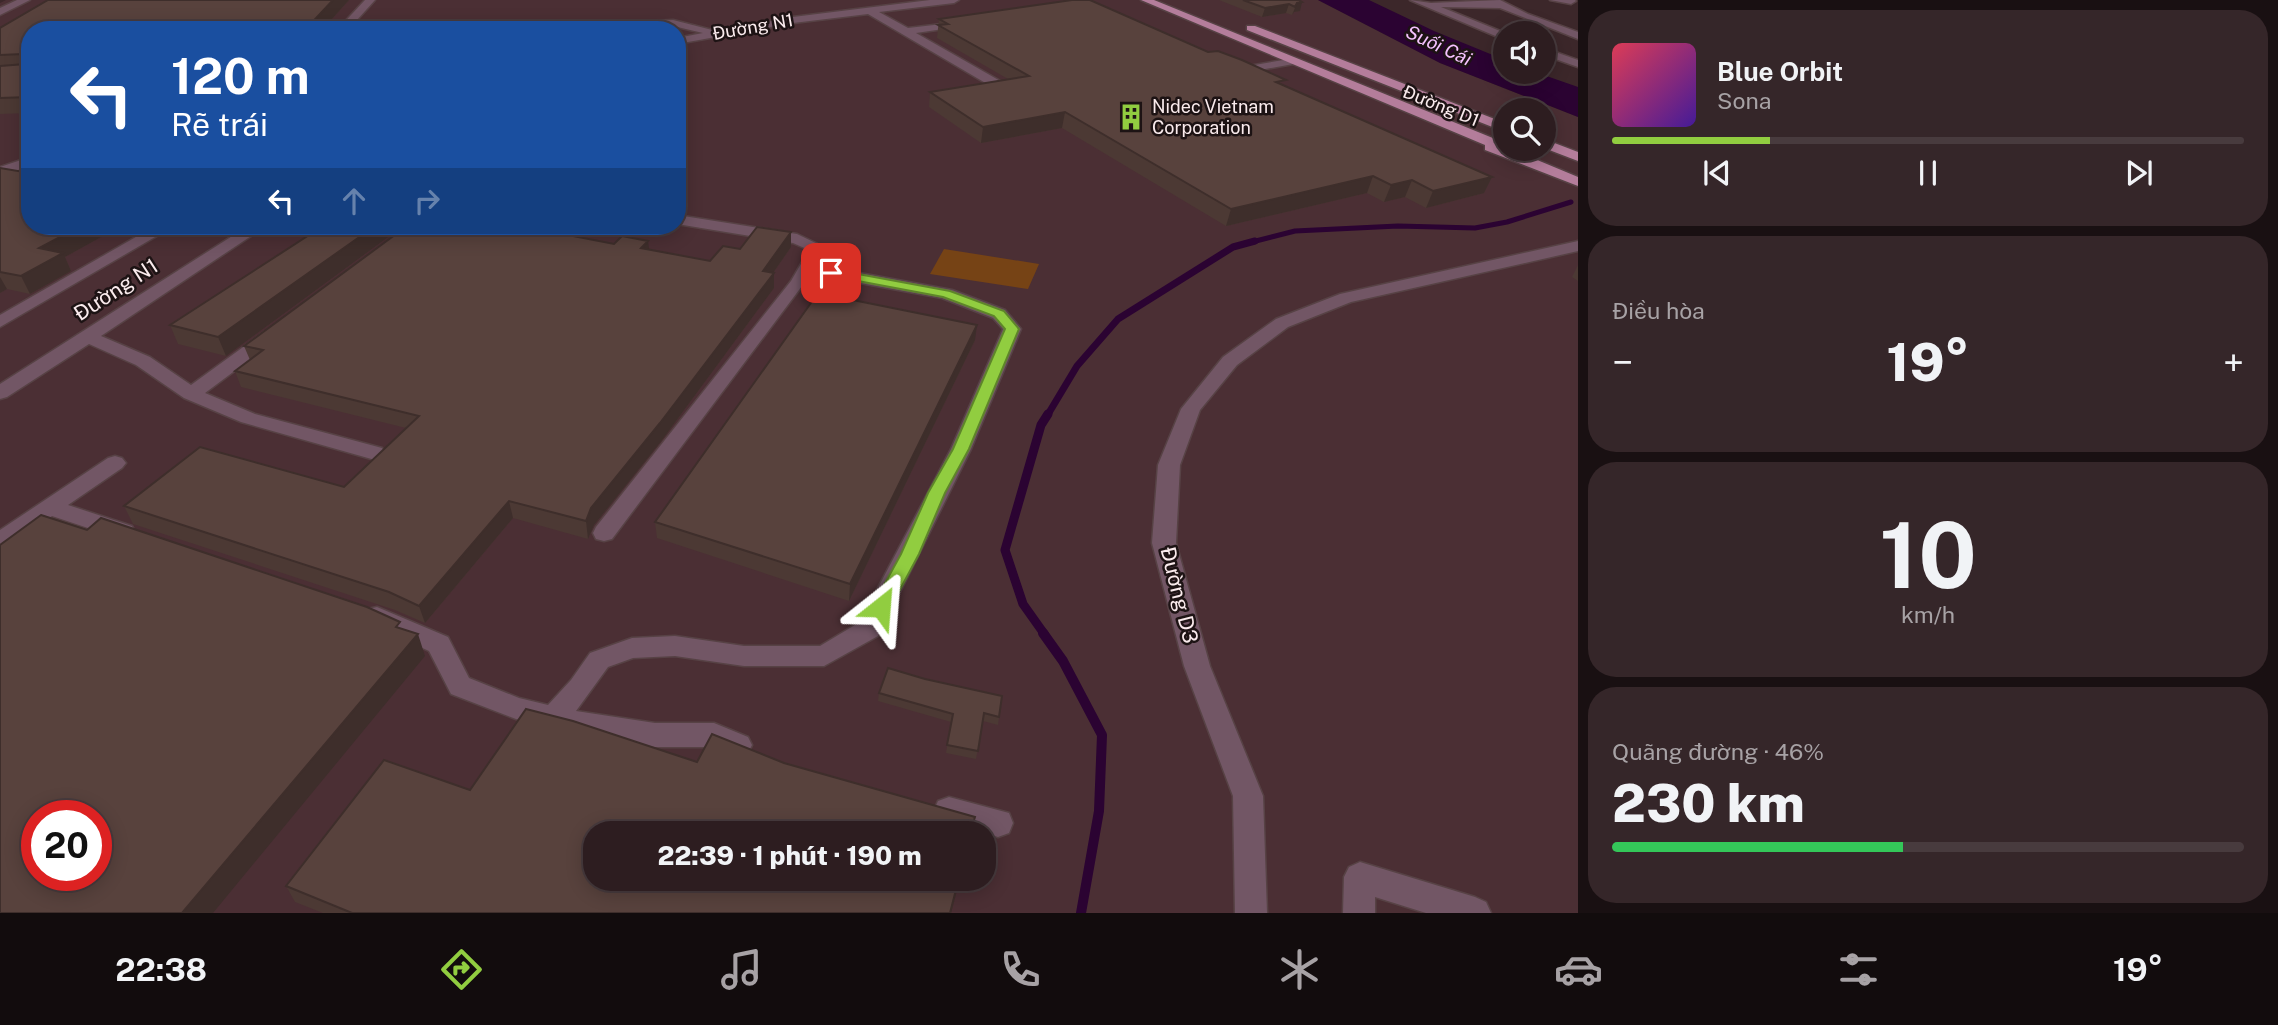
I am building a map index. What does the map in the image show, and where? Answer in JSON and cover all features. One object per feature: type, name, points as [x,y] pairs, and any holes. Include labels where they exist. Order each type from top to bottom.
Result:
[{"type":"main road","name":"Đường D1","points":[[1137,0],[1231,40],[1251,44]]},
{"type":"main road","name":"Đường D1","points":[[1146,0],[1493,143]]},
{"type":"main road","name":"Đường D1","points":[[1244,25],[1493,123]]},
{"type":"main road","points":[[1294,61],[1322,56]]},
{"type":"main road","name":"Đường D1","points":[[1332,77],[1340,85],[1578,180]]},
{"type":"main road","points":[[1556,148],[1578,157]]},
{"type":"main road","name":"Đường D1","points":[[1535,161],[1578,180]]},
{"type":"street","points":[[0,12],[25,0]]},
{"type":"street","points":[[350,21],[370,0]]},
{"type":"street","name":"Đường N1","points":[[686,39],[793,20],[954,0]]},
{"type":"street","points":[[1555,0],[1571,1]]},
{"type":"street","points":[[1419,2],[1496,2],[1578,36]]},
{"type":"street","points":[[1419,2],[1493,32]]},
{"type":"street","points":[[870,11],[998,85]]},
{"type":"street","points":[[904,32],[980,20]]},
{"type":"street","points":[[686,23],[713,33]]},
{"type":"street","points":[[1556,56],[1578,64]]},
{"type":"street","points":[[1268,81],[1237,67],[1294,61]]},
{"type":"street","points":[[0,172],[21,164]]},
{"type":"street","points":[[604,533],[799,283],[818,248],[797,239],[686,220]]},
{"type":"street","points":[[0,322],[150,235]]},
{"type":"street","name":"Đường N1","points":[[0,393],[244,235]]},
{"type":"street","name":"Đường D3","points":[[1251,913],[1248,796],[1197,666],[1164,543],[1169,465],[1191,409],[1230,361],[1282,323],[1346,298],[1578,246]]},
{"type":"street","points":[[554,717],[580,688],[599,660],[632,648],[675,646],[744,656],[824,656],[870,629],[961,449],[1012,329],[999,314],[946,294],[806,268]]},
{"type":"street","points":[[191,394],[288,322]]},
{"type":"street","points":[[87,336],[143,361],[191,394],[248,418],[375,453]]},
{"type":"street","points":[[0,541],[115,463]]},
{"type":"street","points":[[49,507],[152,541]]},
{"type":"street","points":[[359,610],[439,644],[460,686],[516,708],[596,728],[654,735],[714,736],[761,755]]},
{"type":"street","points":[[931,805],[998,823]]},
{"type":"street","points":[[1359,913],[1360,877],[1475,913]]},
{"type":"shaded area","points":[[6,0],[1318,0],[1440,63],[1529,98],[1493,98],[1493,161],[1556,161],[1556,108],[1578,117],[1578,913],[0,913],[0,3]]},
{"type":"shaded area","points":[[944,249],[1039,264],[1028,289],[930,274]]},
{"type":"water","name":"Suối Cái","points":[[1318,0],[1369,0],[1493,55],[1493,84],[1440,63]]},
{"type":"water","points":[[1556,79],[1578,87],[1578,117],[1556,108],[1556,98],[1529,98],[1494,84],[1556,84]]},
{"type":"building","points":[[48,0],[333,0],[313,21],[21,21],[21,54],[0,55],[0,28]]},
{"type":"building","name":"Nidec Vietnam Corporation","points":[[1072,0],[1090,0],[1208,52],[1218,51],[1242,60],[1286,80],[1276,82],[1492,177],[1433,191],[1412,180],[1391,185],[1373,176],[1231,209],[1065,112],[983,127],[930,92],[1029,76],[938,25],[948,24],[939,19]]},
{"type":"building","points":[[1243,0],[1302,2],[1295,7],[1289,4],[1265,8]]},
{"type":"building","points":[[21,64],[21,97],[0,98],[0,66]]},
{"type":"building","points":[[0,168],[21,172],[21,235],[64,235],[39,248],[63,253],[21,276],[0,272]]},
{"type":"building","points":[[757,227],[791,232],[763,271],[774,273],[660,423],[591,508],[586,521],[509,501],[419,606],[389,592],[124,506],[200,447],[344,487],[419,416],[235,371],[263,350],[244,346],[395,235],[568,235],[614,244],[622,236],[648,241],[641,248],[710,261],[723,246],[740,249]]},
{"type":"building","points":[[309,235],[362,235],[218,337],[170,325]]},
{"type":"building","points":[[818,293],[977,325],[850,584],[655,522]]},
{"type":"building","points":[[41,515],[87,530],[101,518],[367,607],[400,622],[396,627],[418,634],[182,913],[0,913],[0,545]]},
{"type":"building","points":[[888,668],[1002,696],[999,717],[984,713],[978,751],[947,745],[953,714],[879,693]]},
{"type":"building","points":[[526,709],[573,721],[697,762],[712,734],[784,763],[975,817],[974,821],[583,821],[583,891],[956,891],[950,913],[352,913],[286,886],[384,760],[470,790]]},
{"type":"waterway","points":[[1248,243],[1295,231],[1398,226],[1475,228],[1507,222],[1571,202]]},
{"type":"waterway","points":[[1047,416],[1077,366],[1118,319],[1233,247],[1255,241]]},
{"type":"waterway","points":[[1045,635],[1023,604],[1005,550],[1041,425],[1048,414]]},
{"type":"waterway","points":[[1043,633],[1063,661],[1102,735],[1099,811],[1081,913]]},
{"type":"place","name":"Nidec Vietnam Corporation","points":[[1131,117]]},
{"type":"route","points":[[831,273],[946,294],[999,314],[1012,329],[1008,345],[961,449],[881,607]]}]
